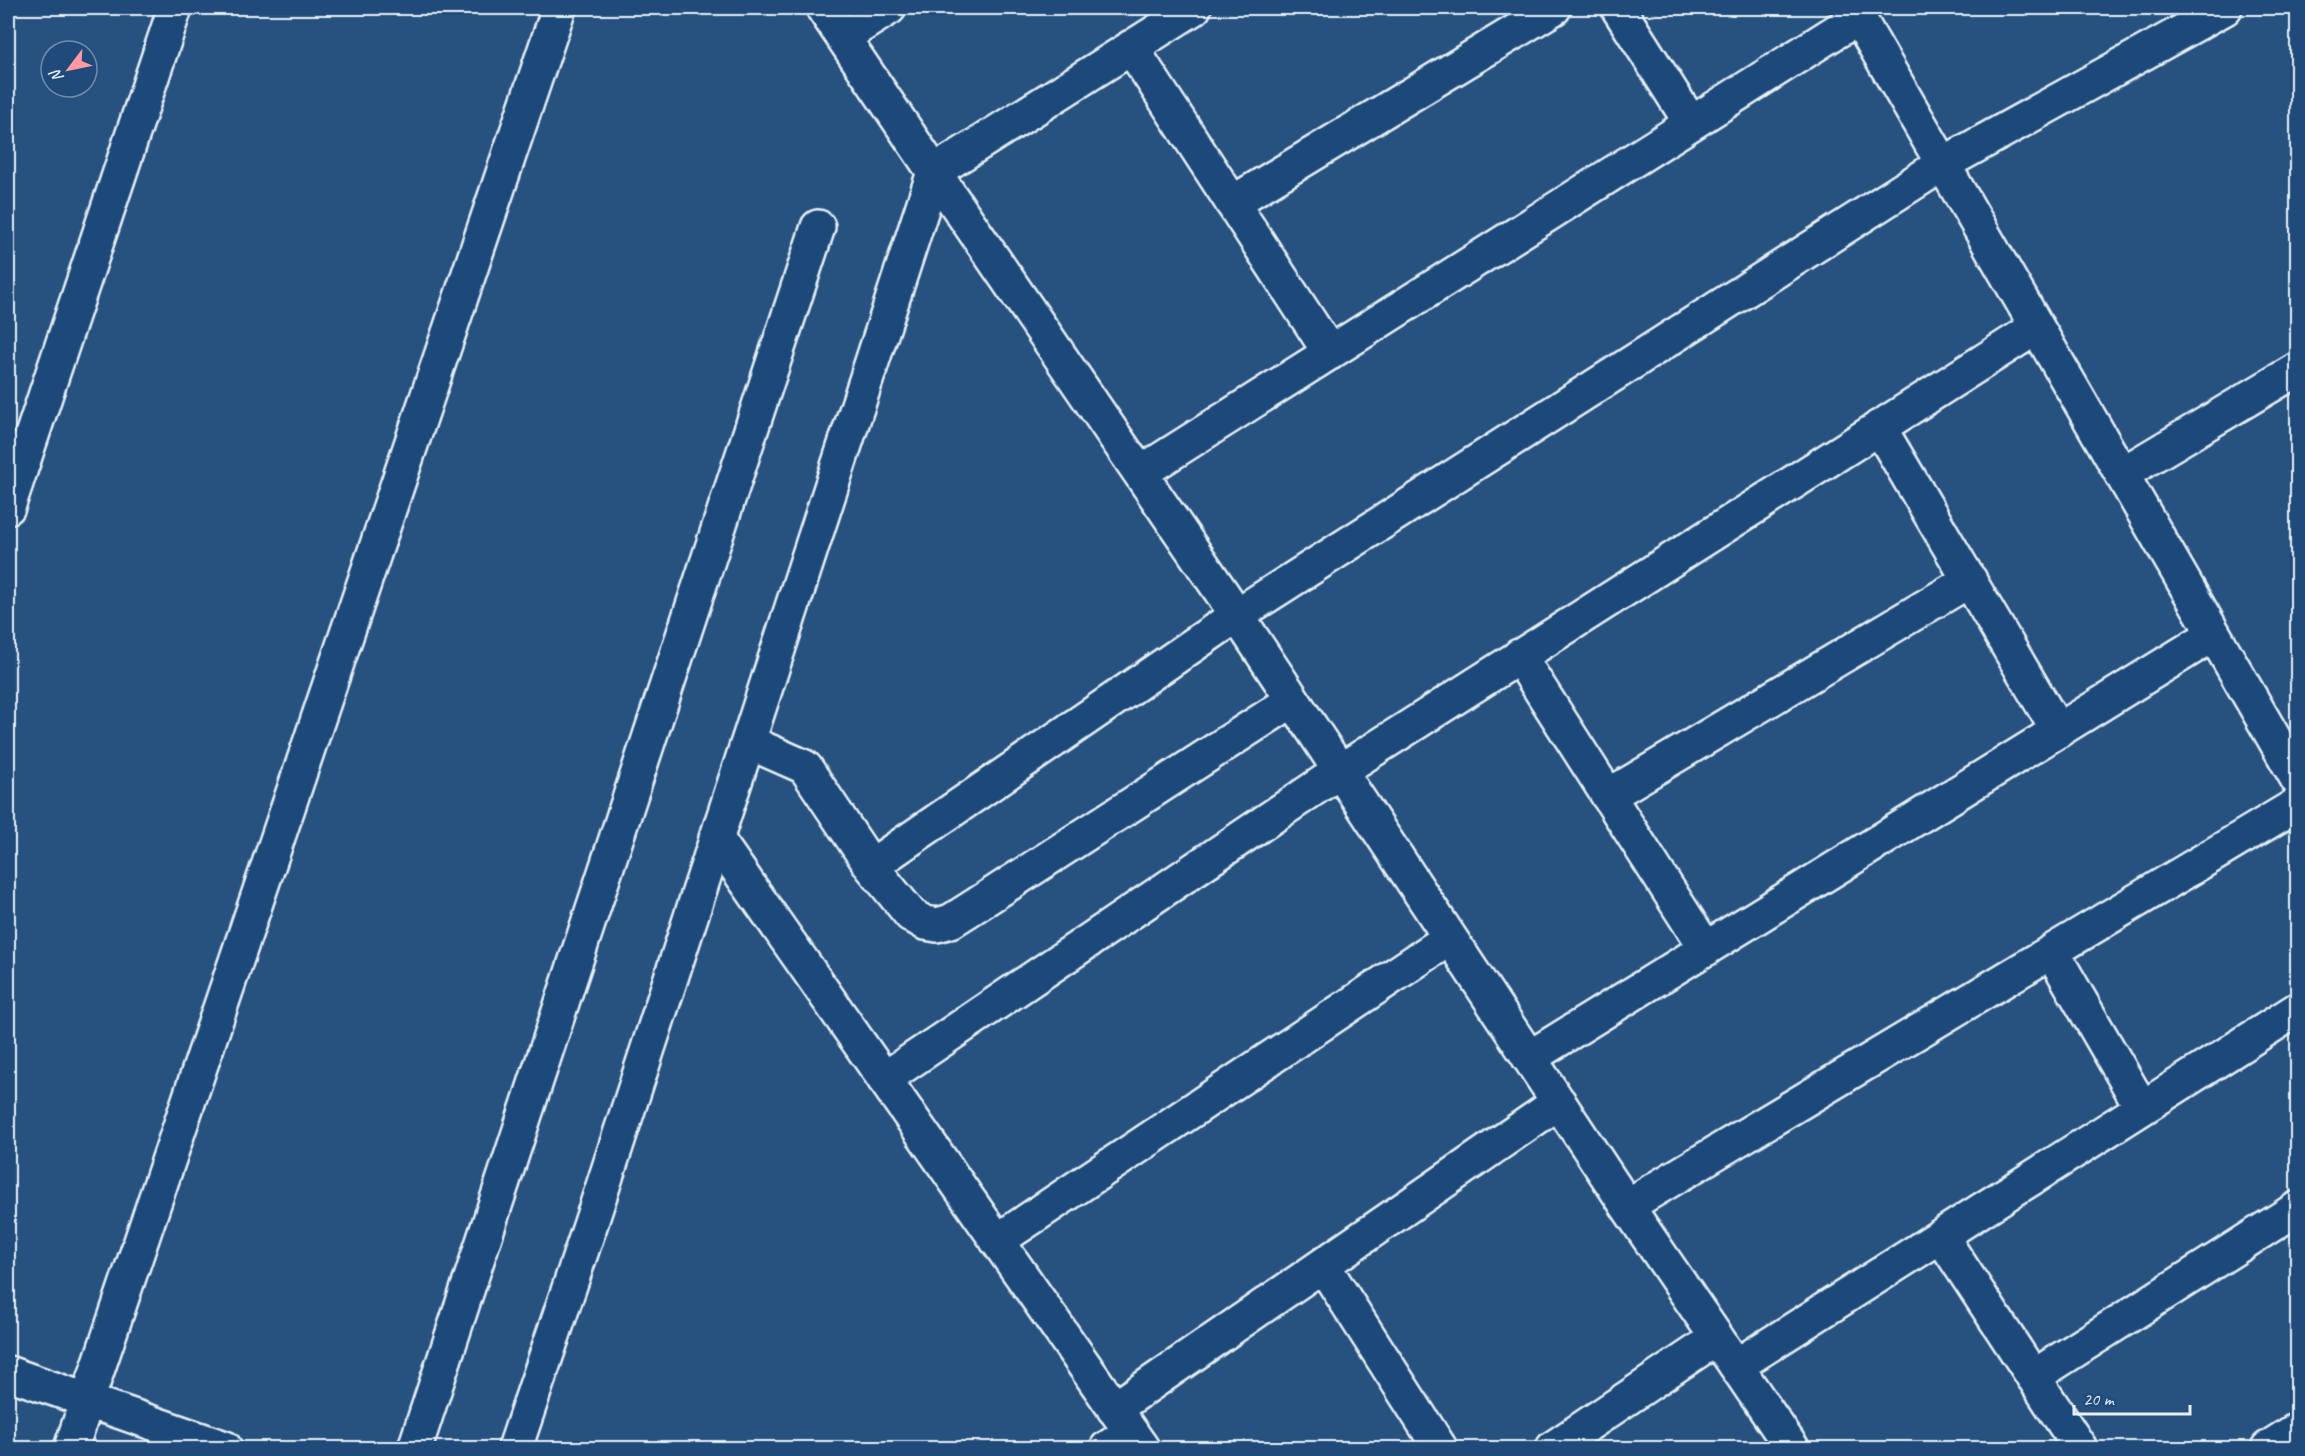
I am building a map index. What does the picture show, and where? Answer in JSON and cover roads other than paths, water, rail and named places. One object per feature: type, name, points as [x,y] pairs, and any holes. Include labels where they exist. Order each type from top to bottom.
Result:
[{"type":"street","points":[[8,507],[175,8]]},
{"type":"street","points":[[71,1449],[559,8]]},
{"type":"street","points":[[823,8],[1237,615],[1627,1206],[1792,1449]]},
{"type":"street","points":[[843,37],[889,8]]},
{"type":"street","points":[[515,1449],[934,171],[1194,8]]},
{"type":"street","points":[[1232,203],[1554,8]]},
{"type":"street","points":[[1618,8],[1691,123]]},
{"type":"street","points":[[871,866],[1237,615],[1943,164],[2225,8]]},
{"type":"street","points":[[1140,473],[1691,123],[1856,12],[2298,780]]},
{"type":"street","points":[[1131,47],[1330,353]]},
{"type":"street","points":[[415,1449],[818,226]]},
{"type":"street","points":[[885,1079],[1340,771],[2037,327]]},
{"type":"street","points":[[2122,474],[2298,369]]},
{"type":"street","points":[[1880,427],[2058,731]]},
{"type":"street","points":[[1608,796],[1970,580]]},
{"type":"street","points":[[1529,1058],[2214,634]]},
{"type":"street","points":[[1520,656],[1706,949]]},
{"type":"street","points":[[748,742],[805,767],[871,866],[910,915],[925,923],[937,925],[951,921],[1293,700]]},
{"type":"street","points":[[1627,1206],[2298,804]]},
{"type":"street","points":[[717,838],[997,1241],[1124,1435],[1323,1265],[1559,1102]]},
{"type":"street","points":[[997,1241],[1450,938]]},
{"type":"street","points":[[2052,952],[2142,1108]]},
{"type":"street","points":[[1736,1366],[2298,1010]]},
{"type":"street","points":[[2033,1377],[2298,1208]]},
{"type":"street","points":[[1941,1236],[2080,1449]]},
{"type":"street","points":[[1323,1265],[1440,1449]]},
{"type":"street","points":[[1553,1449],[1717,1338]]},
{"type":"street","points":[[8,1373],[225,1449]]},
{"type":"street","points":[[2268,1449],[2298,1429]]}]
